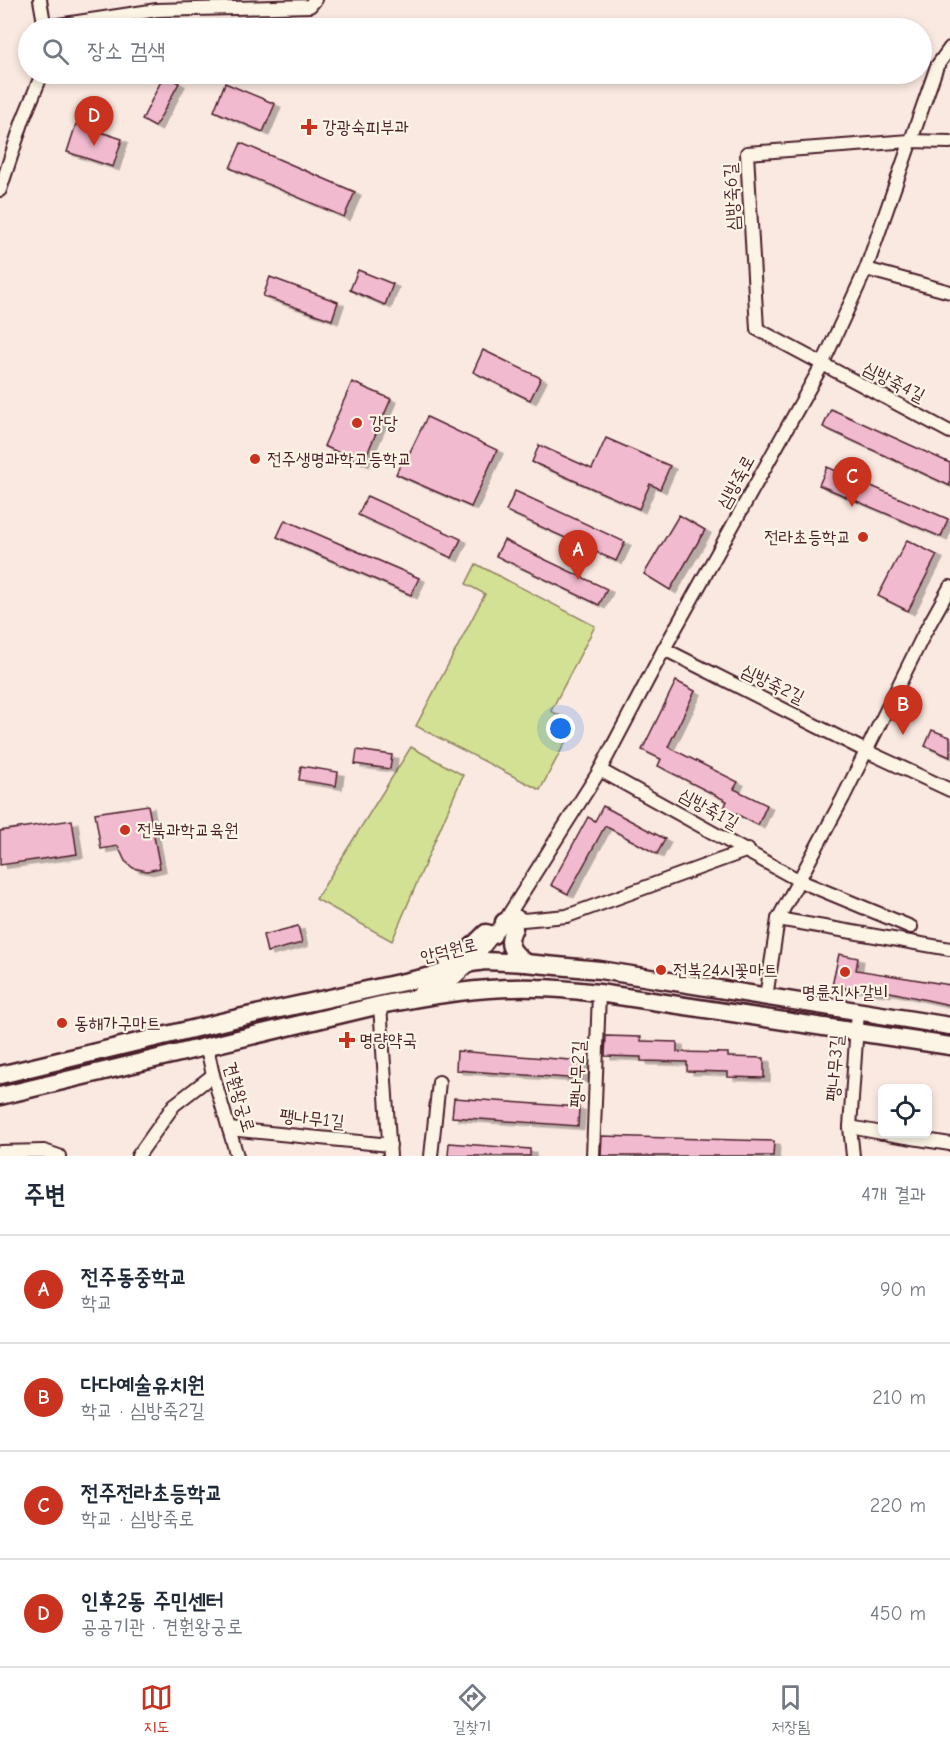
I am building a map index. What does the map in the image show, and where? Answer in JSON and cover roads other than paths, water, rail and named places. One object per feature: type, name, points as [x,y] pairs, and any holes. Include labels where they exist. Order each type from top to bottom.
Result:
[{"type":"street","points":[[40,0],[43,18]]},
{"type":"street","points":[[93,18],[156,5],[310,6],[315,0]]},
{"type":"street","name":"심방죽로","points":[[932,80],[937,66],[950,48]]},
{"type":"street","points":[[0,190],[23,120],[38,84]]},
{"type":"street","name":"심방죽로","points":[[408,1000],[418,991],[448,984],[471,963],[507,917],[600,770],[664,649],[822,365],[866,269],[931,84]]},
{"type":"street","points":[[910,141],[950,142]]},
{"type":"street","name":"심방죽6길","points":[[757,329],[747,153],[910,141]]},
{"type":"street","points":[[866,269],[950,292]]},
{"type":"street","name":"심방죽4길","points":[[757,329],[950,432]]},
{"type":"street","points":[[766,997],[778,919],[843,798],[925,632],[950,587]]},
{"type":"street","name":"심방죽2길","points":[[664,649],[866,751],[950,790]]},
{"type":"street","name":"심방죽1길","points":[[600,770],[748,850],[800,881],[911,927]]},
{"type":"street","points":[[507,917],[523,920],[567,916],[748,850]]},
{"type":"street","points":[[507,917],[514,928],[509,938],[511,950],[525,963]]},
{"type":"street","points":[[778,919],[950,949]]},
{"type":"street","points":[[436,975],[436,969],[464,955],[486,933],[493,935]]},
{"type":"street","name":"안덕원로","points":[[0,1075],[260,1013],[436,975],[484,961],[600,970],[950,1026]]},
{"type":"street","points":[[0,1096],[381,1005],[433,995],[509,988],[599,993],[950,1046]]},
{"type":"street","name":"팽나무2길","points":[[593,1156],[599,993]]},
{"type":"street","name":"팽나무1길","points":[[229,1129],[390,1151],[381,1005]]},
{"type":"street","name":"팽나무3길","points":[[853,1156],[850,1127],[858,1011]]},
{"type":"street","name":"견훤왕궁로","points":[[207,1048],[237,1156]]},
{"type":"street","points":[[138,1156],[174,1105],[213,1075]]},
{"type":"street","points":[[431,1156],[439,1082]]},
{"type":"street","name":"팽나무3길","points":[[850,1127],[878,1132]]},
{"type":"street","points":[[913,1138],[950,1144]]},
{"type":"street","points":[[0,1152],[59,1156]]},
{"type":"place","name":"강광숙피부과","points":[[309,127]]},
{"type":"place","name":"인후2동 주민센터","points":[[94,146]]},
{"type":"place","name":"강당","points":[[357,423]]},
{"type":"place","name":"전주생명과학고등학교","points":[[255,459]]},
{"type":"place","name":"전주전라초등학교","points":[[852,507]]},
{"type":"place","name":"전라초등학교","points":[[863,537]]},
{"type":"place","name":"전주동중학교","points":[[578,580]]},
{"type":"place","name":"다다예술유치원","points":[[903,735]]},
{"type":"place","name":"전북과학교육원","points":[[125,830]]},
{"type":"place","name":"전북24시꽃마트","points":[[661,970]]},
{"type":"place","name":"명륜진사갈비","points":[[845,972]]},
{"type":"place","name":"동해가구마트","points":[[62,1023]]},
{"type":"place","name":"명량약국","points":[[347,1040]]}]
